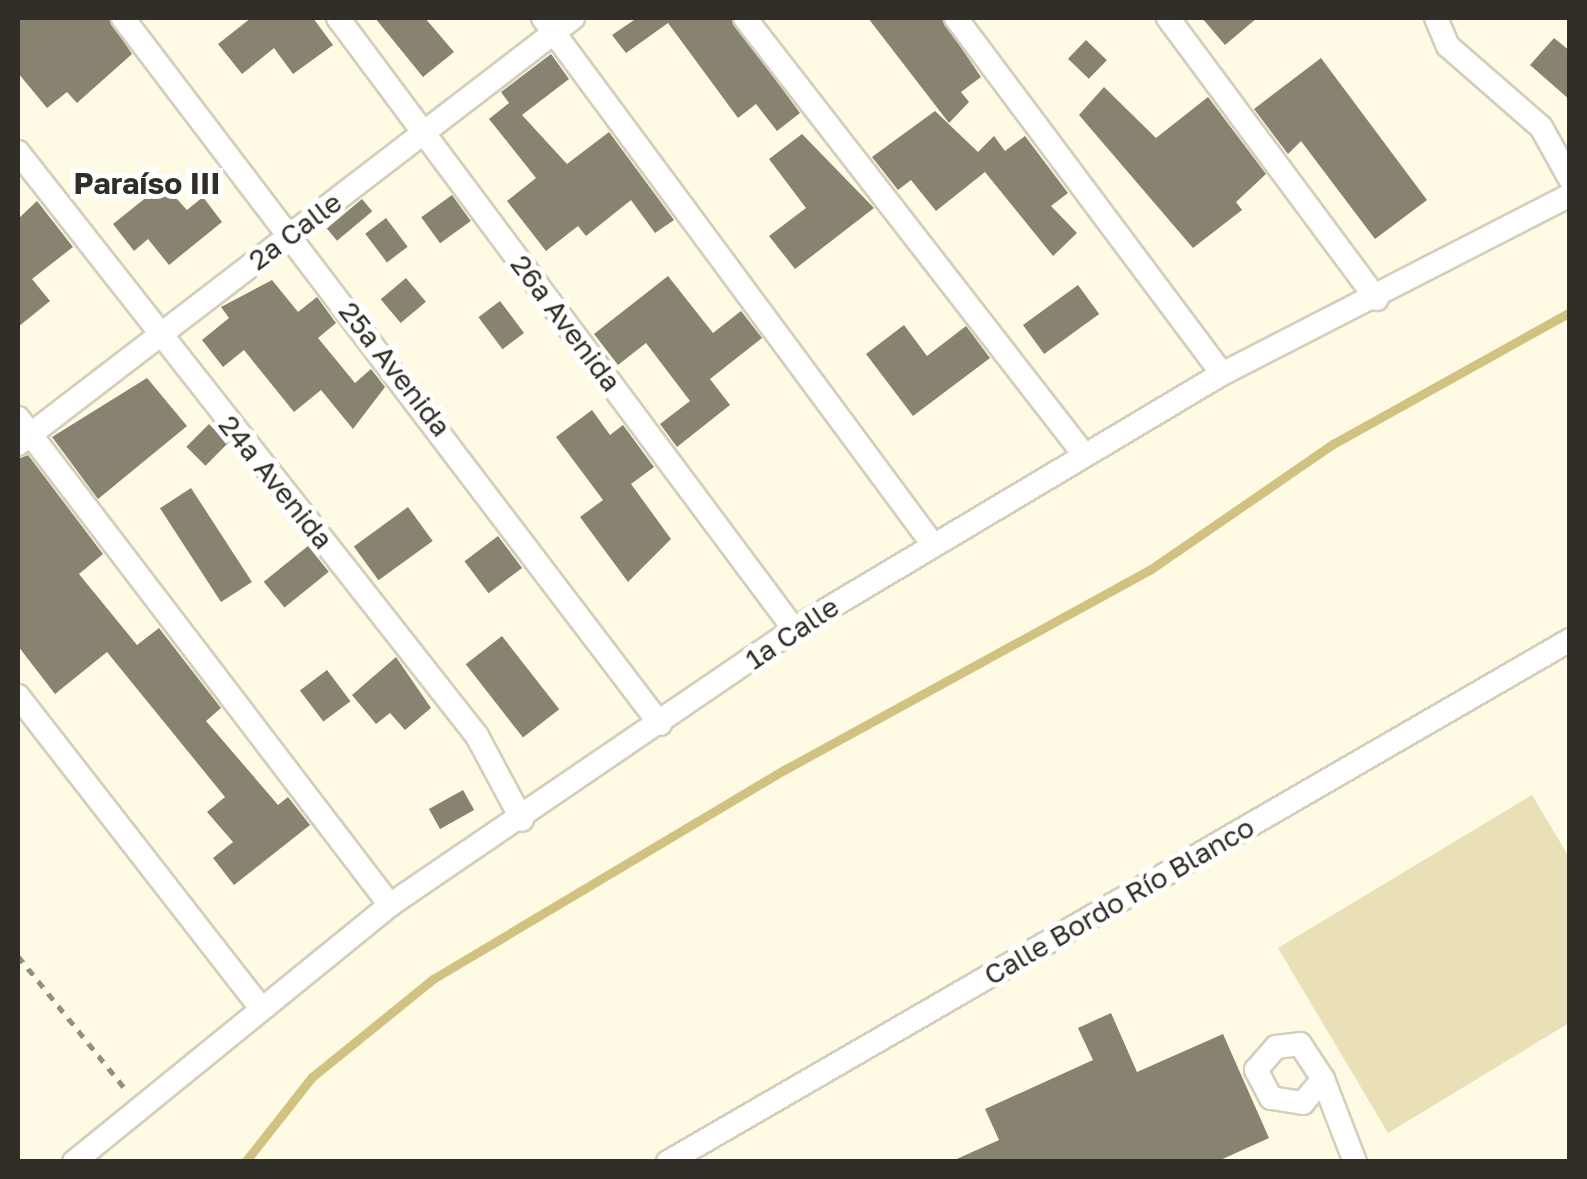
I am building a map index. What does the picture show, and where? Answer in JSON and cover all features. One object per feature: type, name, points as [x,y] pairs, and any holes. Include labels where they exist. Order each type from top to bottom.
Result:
[{"type":"street","name":"25a Avenida","points":[[123,18],[660,724]]},
{"type":"street","name":"26a Avenida","points":[[338,18],[794,629]]},
{"type":"street","name":"2a Calle","points":[[22,432],[159,336],[424,132],[548,25],[573,18]]},
{"type":"street","points":[[746,18],[1082,452]]},
{"type":"street","points":[[956,18],[1191,323],[1222,374]]},
{"type":"street","points":[[1168,18],[1377,299]]},
{"type":"street","points":[[1436,18],[1448,46],[1541,127],[1570,179]]},
{"type":"street","points":[[548,25],[932,542]]},
{"type":"street","name":"24a Avenida","points":[[18,152],[476,736],[522,820]]},
{"type":"street","name":"1a Calle","points":[[74,1162],[258,1004],[390,905],[522,820],[794,629],[1082,452],[1222,374],[1377,299],[1570,195]]},
{"type":"street","points":[[22,432],[390,905]]},
{"type":"street","name":"Calle Bordo Río Blanco","points":[[668,1162],[1570,640]]},
{"type":"street","points":[[18,696],[258,1004]]},
{"type":"street","points":[[1324,1078],[1355,1162]]},
{"type":"path","points":[[18,956],[139,1106]]},
{"type":"shaded area","points":[[1532,795],[1569,857],[1569,1023],[1388,1133],[1278,948]]},
{"type":"building","points":[[18,18],[108,18],[132,54],[77,103],[67,92],[47,108],[18,73]]},
{"type":"building","points":[[251,18],[313,18],[333,45],[293,74],[274,48],[242,74],[218,44]]},
{"type":"building","points":[[375,18],[425,18],[454,52],[423,77]]},
{"type":"building","points":[[637,18],[730,18],[800,113],[777,131],[756,104],[738,118],[668,23],[626,53],[612,35]]},
{"type":"building","points":[[868,18],[941,18],[981,77],[961,92],[969,102],[949,123]]},
{"type":"building","points":[[1202,18],[1257,18],[1225,45]]},
{"type":"building","points":[[1554,38],[1570,51],[1570,100],[1530,65]]},
{"type":"building","points":[[1086,40],[1107,60],[1089,79],[1068,59]]},
{"type":"building","points":[[551,54],[569,79],[522,115],[567,164],[609,132],[674,220],[655,233],[631,200],[586,236],[578,226],[546,251],[507,201],[536,178],[489,119],[509,103],[501,92]]},
{"type":"building","points":[[1321,58],[1427,200],[1375,239],[1301,141],[1288,154],[1254,109]]},
{"type":"building","points":[[1104,87],[1156,138],[1208,97],[1266,174],[1236,202],[1242,210],[1193,248],[1079,115]]},
{"type":"building","points":[[935,111],[978,152],[994,136],[1005,151],[1025,136],[1068,193],[1051,206],[1077,233],[1053,256],[985,172],[936,211],[911,180],[898,190],[872,157]]},
{"type":"building","points":[[802,134],[874,208],[795,269],[769,236],[806,208],[769,159]]},
{"type":"building","points":[[163,184],[187,210],[203,197],[222,222],[169,265],[148,239],[134,251],[113,224]]},
{"type":"building","points":[[452,195],[471,221],[440,243],[421,217]]},
{"type":"building","points":[[362,199],[372,211],[337,241],[327,229]]},
{"type":"building","points":[[37,201],[73,247],[32,279],[50,301],[18,327],[18,219]]},
{"type":"building","points":[[386,218],[408,247],[387,262],[365,234]]},
{"type":"building","points":[[668,276],[713,333],[741,311],[762,338],[710,379],[730,405],[677,447],[660,424],[690,401],[646,343],[618,365],[594,334]]},
{"type":"building","points":[[406,278],[426,302],[401,323],[381,299]]},
{"type":"building","points":[[272,280],[298,312],[317,297],[336,323],[318,338],[355,383],[371,369],[385,387],[353,429],[321,390],[294,412],[244,350],[223,367],[202,340],[229,318],[221,307]]},
{"type":"building","points":[[1078,285],[1099,314],[1044,354],[1023,325]]},
{"type":"building","points":[[500,301],[524,333],[503,349],[478,317]]},
{"type":"building","points":[[904,325],[927,356],[966,326],[990,358],[913,416],[866,354]]},
{"type":"building","points":[[147,378],[187,426],[98,499],[52,437]]},
{"type":"building","points":[[592,410],[610,435],[623,425],[654,467],[631,484],[671,539],[628,582],[580,517],[603,500],[556,437]]},
{"type":"building","points":[[209,424],[228,443],[205,466],[186,447]]},
{"type":"building","points":[[28,455],[103,554],[79,574],[137,645],[159,628],[221,708],[206,721],[278,805],[288,797],[310,825],[234,885],[213,858],[233,842],[207,812],[225,797],[107,652],[55,694],[18,646],[18,459]]},
{"type":"building","points":[[191,488],[252,582],[221,602],[160,508]]},
{"type":"building","points":[[408,507],[433,541],[378,580],[354,546]]},
{"type":"building","points":[[498,536],[522,568],[489,593],[464,561]]},
{"type":"building","points":[[308,546],[329,572],[284,608],[264,582]]},
{"type":"building","points":[[502,636],[559,709],[523,738],[466,664]]},
{"type":"building","points":[[396,657],[431,708],[405,730],[390,713],[376,724],[352,695]]},
{"type":"building","points":[[327,670],[350,701],[323,722],[300,690]]},
{"type":"building","points":[[463,790],[474,810],[440,829],[429,809]]},
{"type":"building","points":[[1111,1013],[1137,1072],[1223,1034],[1269,1138],[1216,1162],[950,1162],[999,1140],[985,1109],[1093,1060],[1078,1028]]},
{"type":"waterway","points":[[245,1162],[312,1077],[433,979],[784,770],[1151,569],[1333,444],[1570,312]]},
{"type":"district","name":"Paraíso III","points":[[147,183]]}]
